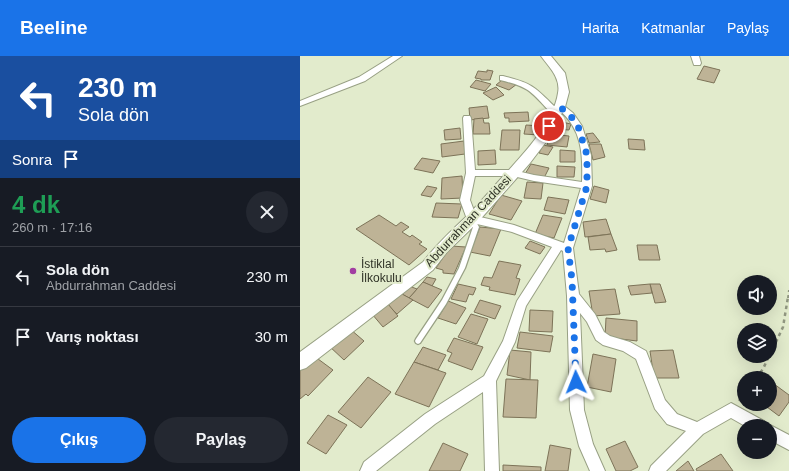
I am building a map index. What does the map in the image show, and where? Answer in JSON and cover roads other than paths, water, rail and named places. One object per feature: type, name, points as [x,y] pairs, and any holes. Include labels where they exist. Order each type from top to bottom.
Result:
[{"type":"street","points":[[300,104],[362,79],[398,56]]},
{"type":"street","name":"Abdurrahman Caddesi","points":[[300,362],[428,266],[442,248],[472,219],[526,160],[543,138],[560,107],[564,92],[560,73],[546,56]]},
{"type":"street","points":[[365,470],[430,419],[489,380],[509,342],[521,305],[563,246],[587,186],[587,155],[578,126],[570,115],[560,107],[552,109],[533,89],[524,84],[503,78]]},
{"type":"street","points":[[467,118],[471,173],[465,200],[472,219],[514,229],[563,246]]},
{"type":"street","points":[[471,173],[513,173],[540,180],[587,186]]},
{"type":"street","points":[[563,246],[573,296],[577,410],[586,446],[598,471]]},
{"type":"street","points":[[573,296],[591,318],[600,336],[607,341],[626,346],[641,355],[660,404],[672,419],[698,429]]},
{"type":"street","points":[[489,380],[492,471]]},
{"type":"street","points":[[656,471],[698,429],[732,410],[747,419]]},
{"type":"street","points":[[777,436],[789,443]]},
{"type":"lane","points":[[418,341],[444,302],[462,268],[476,227],[472,219]]},
{"type":"place","name":"İstiklal İlkokulu","points":[[353,271]]}]
